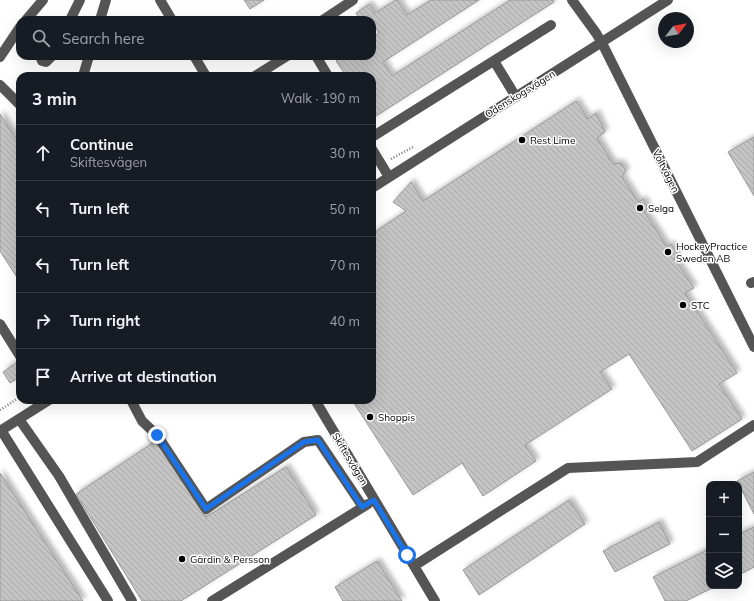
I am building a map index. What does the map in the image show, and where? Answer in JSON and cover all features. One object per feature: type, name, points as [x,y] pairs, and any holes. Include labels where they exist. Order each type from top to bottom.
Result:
[{"type":"street","points":[[29,16],[43,0]]},
{"type":"street","points":[[72,16],[80,0]]},
{"type":"street","points":[[101,16],[106,0]]},
{"type":"street","points":[[160,0],[170,16]]},
{"type":"street","points":[[329,16],[353,0]]},
{"type":"street","name":"Voltvägen","points":[[572,0],[602,43],[754,347]]},
{"type":"street","name":"Odenskogsvägen","points":[[376,185],[668,0]]},
{"type":"street","points":[[376,135],[551,25]]},
{"type":"street","points":[[0,56],[16,35]]},
{"type":"street","points":[[84,72],[88,60]]},
{"type":"street","points":[[196,60],[204,72]]},
{"type":"street","points":[[261,72],[280,60]]},
{"type":"street","points":[[318,60],[326,72]]},
{"type":"street","points":[[494,61],[516,97]]},
{"type":"street","points":[[0,85],[16,101]]},
{"type":"street","points":[[376,156],[389,177]]},
{"type":"street","points":[[0,324],[16,350]]},
{"type":"street","points":[[42,404],[1,431],[108,601]]},
{"type":"street","points":[[133,404],[142,421],[157,435],[206,509],[304,442],[318,440],[362,507]]},
{"type":"street","name":"Skiftesvägen","points":[[317,404],[435,601]]},
{"type":"street","points":[[18,419],[59,476],[132,601]]},
{"type":"street","points":[[414,566],[568,468],[697,462],[754,425]]},
{"type":"street","points":[[212,601],[374,500]]},
{"type":"path","points":[[0,410],[16,400]]},
{"type":"building","points":[[244,0],[264,0],[250,9]]},
{"type":"building","points":[[396,0],[407,15],[431,0],[479,0],[383,62],[392,76],[510,0],[553,0],[554,2],[376,116],[376,72],[343,72],[336,61],[376,60],[376,35],[379,33],[376,29],[376,16],[358,16],[356,13],[369,4],[375,13]]},
{"type":"building","points":[[576,101],[588,119],[596,113],[605,132],[597,138],[613,164],[620,163],[626,170],[622,177],[638,202],[643,199],[648,208],[644,211],[667,247],[671,244],[678,255],[674,258],[694,288],[685,293],[737,373],[719,384],[742,419],[692,451],[629,354],[600,372],[612,389],[525,445],[536,461],[483,496],[462,463],[413,495],[355,404],[376,404],[376,231],[406,211],[393,202],[411,182],[423,201]]},
{"type":"building","points":[[0,114],[16,139],[16,276],[0,251]]},
{"type":"building","points":[[754,137],[754,196],[728,152]]},
{"type":"building","points":[[16,363],[16,379],[10,383],[3,372]]},
{"type":"building","name":"Gärdin & Persson","points":[[157,440],[206,517],[286,467],[316,515],[181,601],[142,601],[76,494]]},
{"type":"building","points":[[754,472],[754,514],[742,491],[742,481],[737,481]]},
{"type":"building","points":[[0,473],[83,601],[0,601]]},
{"type":"building","points":[[569,500],[585,524],[479,595],[463,570]]},
{"type":"building","points":[[659,522],[670,544],[615,572],[603,551]]},
{"type":"building","points":[[754,527],[754,567],[742,573],[742,553],[742,533]]},
{"type":"building","points":[[706,550],[706,589],[710,589],[686,601],[665,601],[653,577]]},
{"type":"building","points":[[377,561],[402,601],[343,601],[335,587]]},
{"type":"place","name":"Rest Lime","points":[[522,140]]},
{"type":"place","name":"Selga","points":[[640,208]]},
{"type":"place","name":"HockeyPractice Sweden AB","points":[[668,252]]},
{"type":"place","name":"STC","points":[[683,305]]},
{"type":"place","name":"Shoppis","points":[[370,417]]},
{"type":"place","name":"Gärdin & Persson","points":[[182,559]]},
{"type":"route","points":[[157,435],[206,509],[304,442],[318,440],[362,507],[374,500],[407,555]]}]
